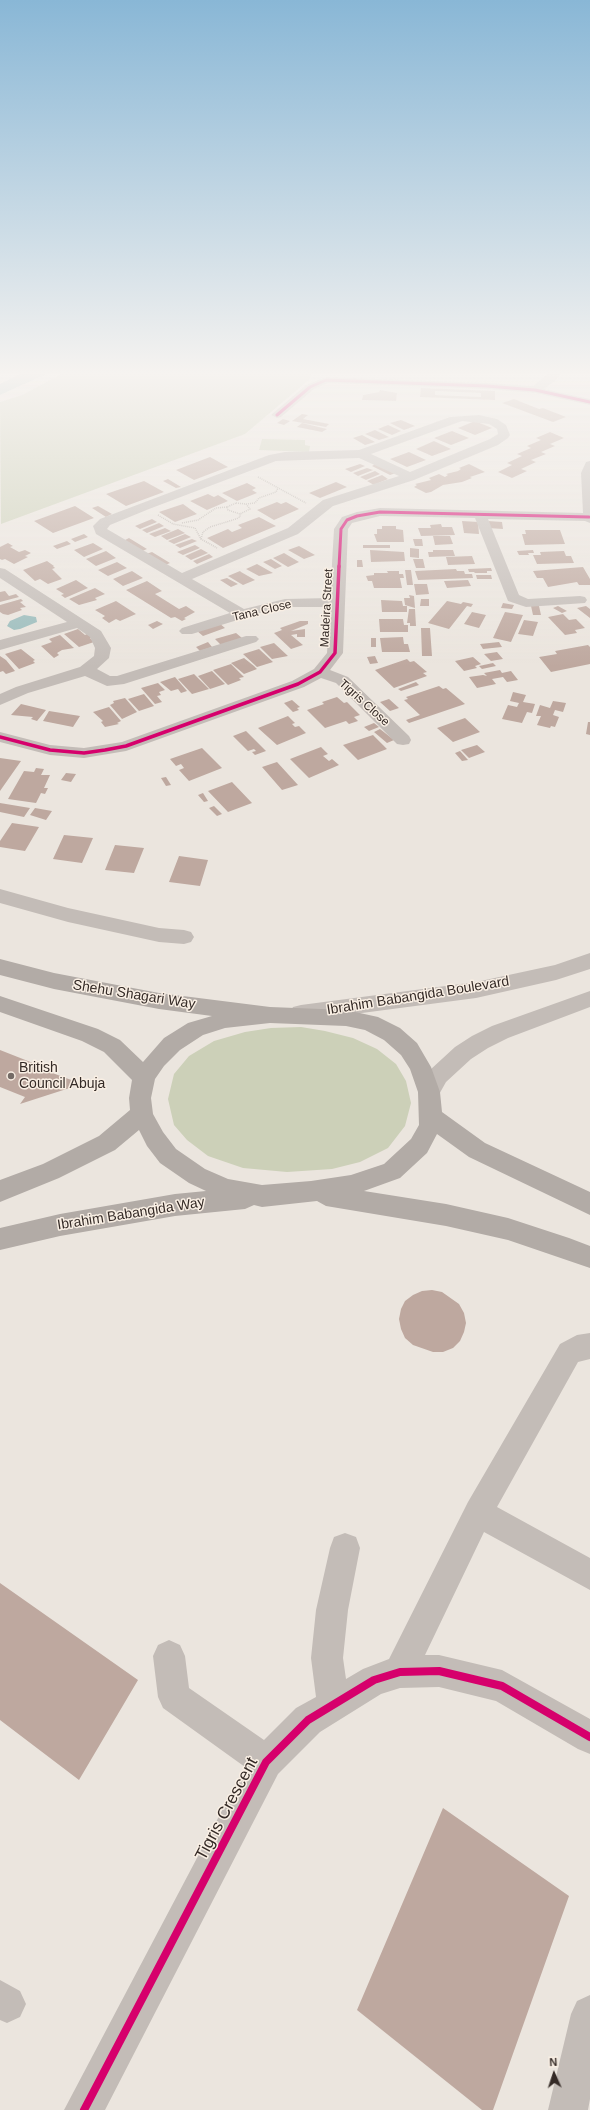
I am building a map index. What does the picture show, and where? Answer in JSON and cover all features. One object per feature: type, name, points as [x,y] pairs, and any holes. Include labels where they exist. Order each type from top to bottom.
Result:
[{"type":"main road","name":"Shehu Shagari Way","points":[[0,967],[101,991],[281,1015]]},
{"type":"main road","points":[[0,1004],[90,1036],[112,1046],[144,1077]]},
{"type":"main road","points":[[281,1015],[346,1018],[364,1021],[392,1034],[409,1049],[420,1067],[429,1092],[430,1126],[419,1146],[392,1171],[351,1185],[311,1192],[262,1196],[225,1189],[197,1176],[168,1156],[155,1139],[142,1114],[140,1098],[144,1077],[156,1060],[172,1044],[196,1029],[225,1020],[281,1015]]},
{"type":"main road","points":[[0,1191],[51,1171],[107,1143],[142,1114]]},
{"type":"main road","points":[[430,1117],[477,1150],[590,1204]]},
{"type":"main road","points":[[311,1192],[446,1215],[508,1229],[590,1257]]},
{"type":"main road","name":"Ibrahim Babangida Way","points":[[0,1239],[60,1225],[176,1205],[262,1196]]},
{"type":"street","points":[[242,469],[144,506],[105,522],[100,526],[101,531],[243,614]]},
{"type":"street","points":[[394,469],[410,477]]},
{"type":"street","points":[[181,579],[293,531],[328,503],[410,477],[428,469]]},
{"type":"street","points":[[589,470],[590,518]]},
{"type":"street","name":"Madeira Street","points":[[0,736],[50,750],[84,753],[126,746],[298,684],[320,672],[336,653],[341,529],[347,520],[357,516],[380,512],[590,518]]},
{"type":"street","points":[[480,514],[512,598],[526,603],[580,600]]},
{"type":"street","points":[[0,572],[96,634],[103,648],[101,658],[86,670],[22,690],[0,700]]},
{"type":"street","name":"Tana Close","points":[[187,631],[285,603],[338,602]]},
{"type":"street","points":[[0,645],[78,623]]},
{"type":"street","points":[[86,670],[107,681],[118,681],[251,639]]},
{"type":"street","name":"Tigris Close","points":[[320,672],[342,680],[403,740]]},
{"type":"street","points":[[0,896],[68,915],[159,935],[184,937]]},
{"type":"street","name":"Ibrahim Babangida Boulevard","points":[[281,1015],[476,990],[556,972],[590,961]]},
{"type":"street","points":[[429,1092],[438,1076],[463,1053],[480,1042],[500,1032],[590,999]]},
{"type":"street","points":[[400,1672],[478,1512],[569,1353],[577,1348],[590,1346]]},
{"type":"street","points":[[478,1512],[590,1575]]},
{"type":"street","points":[[333,1706],[327,1658],[332,1610],[345,1548]]},
{"type":"street","points":[[169,1656],[174,1697],[266,1762]]},
{"type":"street","name":"Tigris Crescent","points":[[84,2110],[266,1762],[308,1720],[374,1680],[400,1672],[439,1671],[502,1686],[590,1737]]},
{"type":"street","points":[[568,2110],[590,2014]]},
{"type":"path","points":[[244,469],[319,509]]},
{"type":"path","points":[[173,524],[198,520],[206,517],[216,508],[228,507],[236,503],[255,503],[259,498],[276,492],[278,488]]},
{"type":"path","points":[[201,539],[203,532],[210,527],[240,517],[240,514],[250,509],[246,504]]},
{"type":"path","points":[[144,506],[173,524],[195,528],[201,539],[232,557]]},
{"type":"path","points":[[228,507],[229,512],[240,514]]},
{"type":"green space","points":[[1,469],[149,469],[1,524]]},
{"type":"green space","points":[[301,1027],[353,1038],[377,1049],[396,1064],[406,1081],[411,1103],[405,1126],[388,1148],[360,1162],[332,1169],[287,1172],[243,1168],[208,1156],[187,1140],[174,1125],[168,1099],[174,1074],[189,1056],[214,1041],[245,1032],[271,1028]]},
{"type":"water","points":[[24,615],[36,617],[37,622],[14,630],[7,626],[10,621]]},
{"type":"building","points":[[177,469],[222,469],[194,480],[176,470]]},
{"type":"building","points":[[346,469],[357,469],[351,472]]},
{"type":"building","points":[[363,469],[373,470],[358,476],[353,473]]},
{"type":"building","points":[[379,469],[389,469],[396,473],[390,475]]},
{"type":"building","points":[[460,469],[480,469],[485,472],[470,477],[472,478],[462,482],[443,485],[431,492],[426,493],[414,487],[417,485],[415,484],[431,480],[429,478],[439,474],[445,477],[448,475],[446,474]]},
{"type":"building","points":[[503,469],[522,469],[527,471],[512,478],[498,472]]},
{"type":"building","points":[[375,471],[380,474],[366,480],[360,477]]},
{"type":"building","points":[[382,475],[388,479],[374,485],[367,481]]},
{"type":"building","points":[[168,479],[181,487],[176,488],[163,481]]},
{"type":"building","points":[[144,481],[164,492],[126,506],[106,494]]},
{"type":"building","points":[[336,482],[347,487],[320,498],[309,493]]},
{"type":"building","points":[[247,483],[256,488],[252,490],[257,493],[237,501],[222,493]]},
{"type":"building","points":[[208,494],[214,497],[218,495],[228,501],[207,510],[190,501]]},
{"type":"building","points":[[277,502],[281,504],[286,502],[299,509],[274,520],[257,510]]},
{"type":"building","points":[[183,504],[197,514],[175,522],[159,512]]},
{"type":"building","points":[[75,506],[94,518],[53,533],[34,521]]},
{"type":"building","points":[[98,506],[112,514],[106,517],[92,508]]},
{"type":"building","points":[[259,517],[276,526],[223,548],[207,538],[228,529],[232,532],[242,528],[238,525]]},
{"type":"building","points":[[152,519],[157,522],[140,529],[135,526]]},
{"type":"building","points":[[462,521],[478,522],[479,534],[464,533]]},
{"type":"building","points":[[488,521],[502,522],[503,529],[488,528]]},
{"type":"building","points":[[159,523],[164,526],[147,533],[142,530]]},
{"type":"building","points":[[441,524],[442,527],[452,527],[455,535],[421,536],[418,528],[431,528],[430,525]]},
{"type":"building","points":[[382,526],[396,526],[396,529],[403,530],[404,542],[377,542],[374,534],[377,534],[377,529],[382,529]]},
{"type":"building","points":[[165,528],[171,531],[155,537],[149,534]]},
{"type":"building","points":[[178,529],[185,533],[167,540],[161,536]]},
{"type":"building","points":[[525,530],[560,530],[565,544],[525,545],[522,534],[526,534]]},
{"type":"building","points":[[84,534],[88,537],[75,542],[71,539]]},
{"type":"building","points":[[185,534],[191,537],[174,544],[168,541]]},
{"type":"building","points":[[433,536],[450,536],[453,544],[435,545]]},
{"type":"building","points":[[129,538],[147,549],[140,552],[123,541]]},
{"type":"building","points":[[192,539],[197,541],[180,548],[175,545]]},
{"type":"building","points":[[413,539],[422,539],[423,546],[415,546]]},
{"type":"building","points":[[67,541],[71,544],[57,549],[53,546]]},
{"type":"building","points":[[8,543],[13,546],[10,547],[19,552],[25,550],[31,553],[25,556],[28,557],[14,564],[5,559],[2,560],[0,559],[0,547]]},
{"type":"building","points":[[93,543],[103,549],[84,557],[74,550]]},
{"type":"building","points":[[195,545],[200,548],[183,555],[177,552]]},
{"type":"building","points":[[363,545],[390,545],[390,548],[363,548]]},
{"type":"building","points":[[299,546],[315,555],[304,559],[288,550]]},
{"type":"building","points":[[410,548],[419,549],[419,558],[410,557]]},
{"type":"building","points":[[201,549],[208,553],[191,560],[185,556]]},
{"type":"building","points":[[370,550],[404,552],[405,561],[371,562]]},
{"type":"building","points":[[433,550],[453,550],[455,556],[429,557],[428,552],[433,552]]},
{"type":"building","points":[[533,550],[534,553],[528,553],[529,555],[519,555],[517,551]]},
{"type":"building","points":[[106,551],[116,558],[96,566],[86,559]]},
{"type":"building","points":[[564,551],[566,556],[571,556],[574,563],[537,564],[533,555],[541,555],[540,552]]},
{"type":"building","points":[[152,552],[170,563],[163,566],[146,554]]},
{"type":"building","points":[[284,553],[299,562],[288,567],[273,558]]},
{"type":"building","points":[[209,554],[213,557],[197,564],[193,561]]},
{"type":"building","points":[[472,556],[475,564],[448,565],[446,557]]},
{"type":"building","points":[[271,559],[282,566],[275,569],[263,562]]},
{"type":"building","points":[[413,559],[423,559],[425,568],[416,568]]},
{"type":"building","points":[[357,560],[362,560],[363,567],[357,567]]},
{"type":"building","points":[[47,561],[54,566],[55,568],[52,569],[62,579],[48,584],[40,579],[35,581],[23,570]]},
{"type":"building","points":[[117,562],[127,568],[108,576],[98,570]]},
{"type":"building","points":[[257,564],[273,573],[259,576],[246,569]]},
{"type":"building","points":[[583,567],[590,579],[590,585],[579,585],[577,582],[548,587],[543,578],[537,578],[533,571]]},
{"type":"building","points":[[491,568],[492,571],[487,571],[487,573],[469,572],[468,569]]},
{"type":"building","points":[[456,569],[457,571],[464,571],[465,574],[472,574],[473,578],[418,580],[415,571]]},
{"type":"building","points":[[405,570],[411,570],[413,585],[407,585]]},
{"type":"building","points":[[132,571],[143,578],[123,586],[113,579]]},
{"type":"building","points":[[240,571],[255,580],[243,585],[228,576]]},
{"type":"building","points":[[387,571],[399,571],[399,574],[403,574],[404,578],[400,578],[402,588],[374,588],[372,581],[368,581],[366,576],[374,575],[374,573],[388,573]]},
{"type":"building","points":[[476,575],[491,575],[492,579],[477,579]]},
{"type":"building","points":[[227,578],[238,584],[231,587],[220,580]]},
{"type":"building","points":[[76,580],[88,588],[65,598],[61,595],[64,594],[56,589]]},
{"type":"building","points":[[468,580],[471,586],[447,588],[444,581]]},
{"type":"building","points":[[147,581],[162,591],[155,594],[179,609],[186,606],[195,612],[184,618],[186,619],[182,621],[175,617],[171,618],[126,590]]},
{"type":"building","points":[[414,584],[427,584],[429,594],[416,595]]},
{"type":"building","points":[[95,588],[105,594],[95,598],[97,600],[79,605],[69,599]]},
{"type":"building","points":[[5,591],[9,596],[16,594],[19,597],[0,602],[0,592]]},
{"type":"building","points":[[409,595],[414,596],[415,608],[405,605],[404,598],[410,598]]},
{"type":"building","points":[[21,599],[23,601],[20,602],[26,607],[20,608],[22,610],[8,615],[0,612],[0,605]]},
{"type":"building","points":[[421,599],[429,599],[429,606],[420,606]]},
{"type":"building","points":[[381,600],[402,601],[403,606],[407,606],[407,612],[382,612]]},
{"type":"building","points":[[116,601],[136,614],[120,621],[116,619],[109,623],[102,618],[105,616],[95,610]]},
{"type":"building","points":[[447,601],[461,604],[463,602],[473,604],[471,607],[467,606],[449,629],[428,623]]},
{"type":"building","points":[[503,603],[514,605],[512,609],[501,608]]},
{"type":"building","points":[[531,606],[539,606],[541,615],[533,615]]},
{"type":"building","points":[[558,606],[567,611],[562,613],[553,608]]},
{"type":"building","points":[[586,606],[590,609],[590,618],[577,608]]},
{"type":"building","points":[[409,609],[415,609],[416,626],[410,626],[410,623],[407,623]]},
{"type":"building","points":[[472,612],[486,615],[479,628],[464,624]]},
{"type":"building","points":[[505,612],[523,615],[511,642],[493,638]]},
{"type":"building","points":[[563,614],[569,620],[576,619],[585,628],[575,630],[577,633],[565,635],[548,617]]},
{"type":"building","points":[[379,619],[403,619],[404,625],[408,625],[408,632],[380,632]]},
{"type":"building","points":[[524,620],[538,622],[533,636],[518,634]]},
{"type":"building","points":[[157,621],[163,624],[153,629],[148,625]]},
{"type":"building","points":[[300,621],[308,621],[308,624],[291,631],[305,629],[305,637],[297,637],[297,634],[291,635],[303,645],[291,649],[274,633],[282,630],[280,628]]},
{"type":"building","points":[[219,623],[225,628],[203,636],[197,631]]},
{"type":"building","points":[[421,628],[430,628],[432,656],[422,656]]},
{"type":"building","points":[[78,629],[85,635],[89,633],[93,637],[90,638],[94,642],[79,647],[64,634]]},
{"type":"building","points":[[236,633],[242,638],[221,645],[215,639]]},
{"type":"building","points":[[60,635],[74,648],[62,650],[57,653],[59,655],[54,658],[41,646],[52,642],[49,639]]},
{"type":"building","points":[[403,637],[404,644],[408,644],[410,652],[382,652],[380,638]]},
{"type":"building","points":[[371,638],[376,638],[376,647],[371,647]]},
{"type":"building","points":[[208,642],[212,647],[200,651],[196,647]]},
{"type":"building","points":[[499,642],[502,647],[483,649],[480,644]]},
{"type":"building","points":[[274,643],[288,656],[272,659],[260,647]]},
{"type":"building","points":[[588,645],[590,647],[590,664],[551,672],[539,657],[557,654],[555,651]]},
{"type":"building","points":[[21,649],[35,660],[33,661],[35,663],[19,669],[5,654]]},
{"type":"building","points":[[259,649],[273,662],[257,667],[243,654]]},
{"type":"building","points":[[497,652],[503,659],[491,661],[484,654]]},
{"type":"building","points":[[0,656],[6,660],[15,671],[6,674],[3,671],[0,672]]},
{"type":"building","points":[[375,656],[378,663],[370,664],[367,657]]},
{"type":"building","points":[[473,657],[481,664],[475,666],[477,668],[464,671],[455,661]]},
{"type":"building","points":[[244,658],[257,669],[244,674],[231,663]]},
{"type":"building","points":[[407,659],[410,662],[414,661],[427,672],[423,673],[427,676],[394,688],[375,670]]},
{"type":"building","points":[[493,663],[496,666],[482,669],[479,666]]},
{"type":"building","points":[[231,664],[244,677],[239,678],[241,680],[228,685],[213,670]]},
{"type":"building","points":[[500,670],[502,673],[511,671],[518,680],[507,682],[503,677],[492,679],[496,684],[477,688],[469,677],[483,675],[487,676],[484,673]]},
{"type":"building","points":[[212,671],[225,684],[210,689],[198,676]]},
{"type":"building","points":[[194,674],[209,689],[192,694],[178,679]]},
{"type":"building","points":[[175,677],[187,691],[181,693],[178,689],[171,691],[160,682]]},
{"type":"building","points":[[416,682],[419,685],[401,691],[398,689]]},
{"type":"building","points":[[158,683],[165,690],[159,692],[161,695],[157,696],[162,702],[155,704],[141,688]]},
{"type":"building","points":[[439,686],[443,689],[446,688],[465,704],[409,723],[406,720],[420,715],[404,700],[408,699],[406,697]]},
{"type":"building","points":[[513,692],[526,695],[523,702],[535,704],[532,713],[527,712],[522,723],[502,719],[508,705],[517,707],[519,703],[510,701]]},
{"type":"building","points":[[144,694],[154,706],[139,711],[128,699]]},
{"type":"building","points":[[337,697],[344,703],[347,702],[360,715],[354,717],[358,721],[349,724],[346,721],[325,728],[307,710],[324,704],[322,702]]},
{"type":"building","points":[[125,698],[137,712],[122,719],[110,705],[114,703],[113,701]]},
{"type":"building","points":[[389,699],[399,708],[390,711],[380,702]]},
{"type":"building","points":[[292,700],[300,707],[297,708],[299,710],[293,712],[284,703]]},
{"type":"building","points":[[553,701],[566,703],[563,712],[555,710],[553,715],[559,717],[555,727],[551,726],[550,728],[537,725],[541,716],[536,716],[540,705],[550,708]]},
{"type":"building","points":[[21,704],[46,710],[37,721],[31,719],[33,717],[11,715]]},
{"type":"building","points":[[109,707],[121,721],[117,723],[119,724],[105,727],[101,722],[103,721],[93,712]]},
{"type":"building","points":[[49,711],[80,716],[73,727],[43,721]]},
{"type":"building","points":[[288,716],[295,723],[292,724],[295,727],[299,726],[306,733],[277,745],[258,728]]},
{"type":"building","points":[[465,718],[480,732],[453,742],[437,728]]},
{"type":"building","points":[[588,722],[590,722],[590,735],[586,734]]},
{"type":"building","points":[[374,723],[379,727],[369,731],[364,727]]},
{"type":"building","points":[[380,729],[394,740],[387,743],[374,732]]},
{"type":"building","points":[[246,731],[266,751],[255,755],[252,752],[256,751],[254,749],[248,751],[233,736]]},
{"type":"building","points":[[373,735],[387,749],[358,760],[343,745]]},
{"type":"building","points":[[477,745],[485,752],[469,758],[461,750]]},
{"type":"building","points":[[321,747],[328,754],[323,756],[329,761],[332,759],[339,765],[309,778],[290,759]]},
{"type":"building","points":[[202,748],[222,768],[189,781],[179,770],[184,768],[181,764],[176,766],[170,759]]},
{"type":"building","points":[[460,751],[468,760],[462,761],[455,753]]},
{"type":"building","points":[[0,758],[21,761],[0,791]]},
{"type":"building","points":[[277,762],[298,785],[282,790],[262,767]]},
{"type":"building","points":[[36,768],[44,769],[41,775],[50,775],[44,788],[48,788],[45,794],[41,793],[36,803],[8,799],[24,771],[34,772]]},
{"type":"building","points":[[66,773],[76,774],[71,782],[61,780]]},
{"type":"building","points":[[166,777],[171,785],[166,786],[161,778]]},
{"type":"building","points":[[232,782],[252,803],[228,812],[208,791]]},
{"type":"building","points":[[203,793],[208,801],[204,802],[198,795]]},
{"type":"building","points":[[0,803],[30,808],[24,817],[0,812]]},
{"type":"building","points":[[214,806],[222,814],[217,816],[209,808]]},
{"type":"building","points":[[35,808],[52,811],[46,820],[30,815]]},
{"type":"building","points":[[12,823],[39,827],[25,851],[0,847],[0,841]]},
{"type":"building","points":[[64,835],[93,838],[82,863],[53,859]]},
{"type":"building","points":[[115,845],[144,848],[134,873],[105,870]]},
{"type":"building","points":[[179,856],[208,860],[200,886],[169,882]]},
{"type":"building","points":[[0,1050],[33,1063],[31,1065],[82,1084],[20,1104],[25,1097],[0,1087]]},
{"type":"building","points":[[432,1290],[442,1292],[459,1304],[464,1313],[466,1323],[460,1341],[453,1348],[443,1352],[433,1352],[413,1345],[405,1338],[399,1319],[401,1309],[405,1301],[422,1291]]},
{"type":"building","points":[[0,1583],[138,1680],[79,1780],[0,1720]]},
{"type":"building","points":[[443,1808],[569,1896],[493,2110],[482,2110],[357,2010]]},
{"type":"cycle path","points":[[0,737],[50,750],[84,753],[126,746],[298,684],[320,672],[335,653],[341,529],[347,520],[357,516],[380,512],[589,517]]},
{"type":"cycle path","points":[[84,2110],[266,1762],[308,1720],[374,1680],[400,1672],[439,1671],[502,1686],[590,1737]]},
{"type":"place","name":"British Council Abuja","points":[[11,1076]]}]
